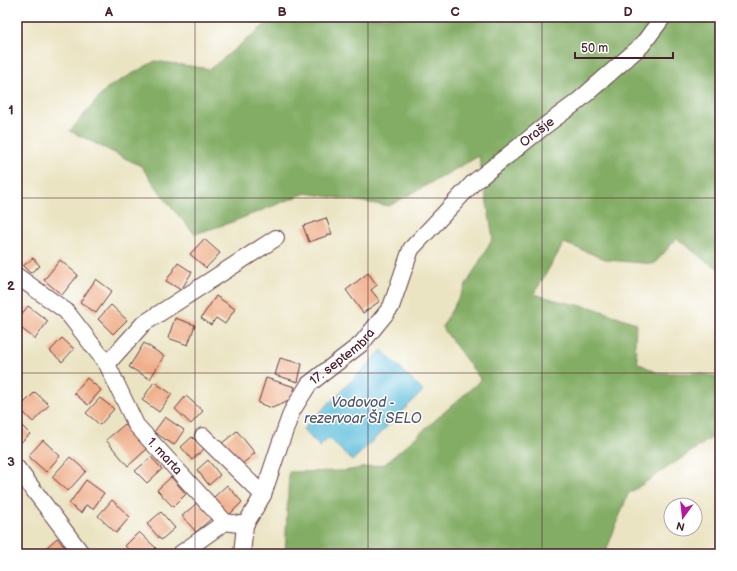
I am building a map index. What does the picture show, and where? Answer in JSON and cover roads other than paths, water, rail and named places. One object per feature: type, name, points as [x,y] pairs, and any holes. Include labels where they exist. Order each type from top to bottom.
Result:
[{"type":"street","name":"Orašje","points":[[411,249],[473,183],[577,102],[642,45],[663,17]]},
{"type":"street","points":[[107,364],[143,324],[276,238]]},
{"type":"street","name":"17. septembra","points":[[242,554],[245,525],[263,495],[280,444],[295,406],[309,384],[361,344],[391,307],[411,249]]},
{"type":"street","name":"1. marta","points":[[17,276],[66,311],[107,364],[136,425],[225,522]]},
{"type":"street","points":[[203,436],[263,495]]},
{"type":"street","points":[[17,468],[82,554]]},
{"type":"street","points":[[180,554],[225,522],[245,525]]},
{"type":"water","name":"Vodovod - rezervoar ŠI SELO","points":[[382,350],[423,391],[352,461],[329,438],[320,447],[303,429]]}]
